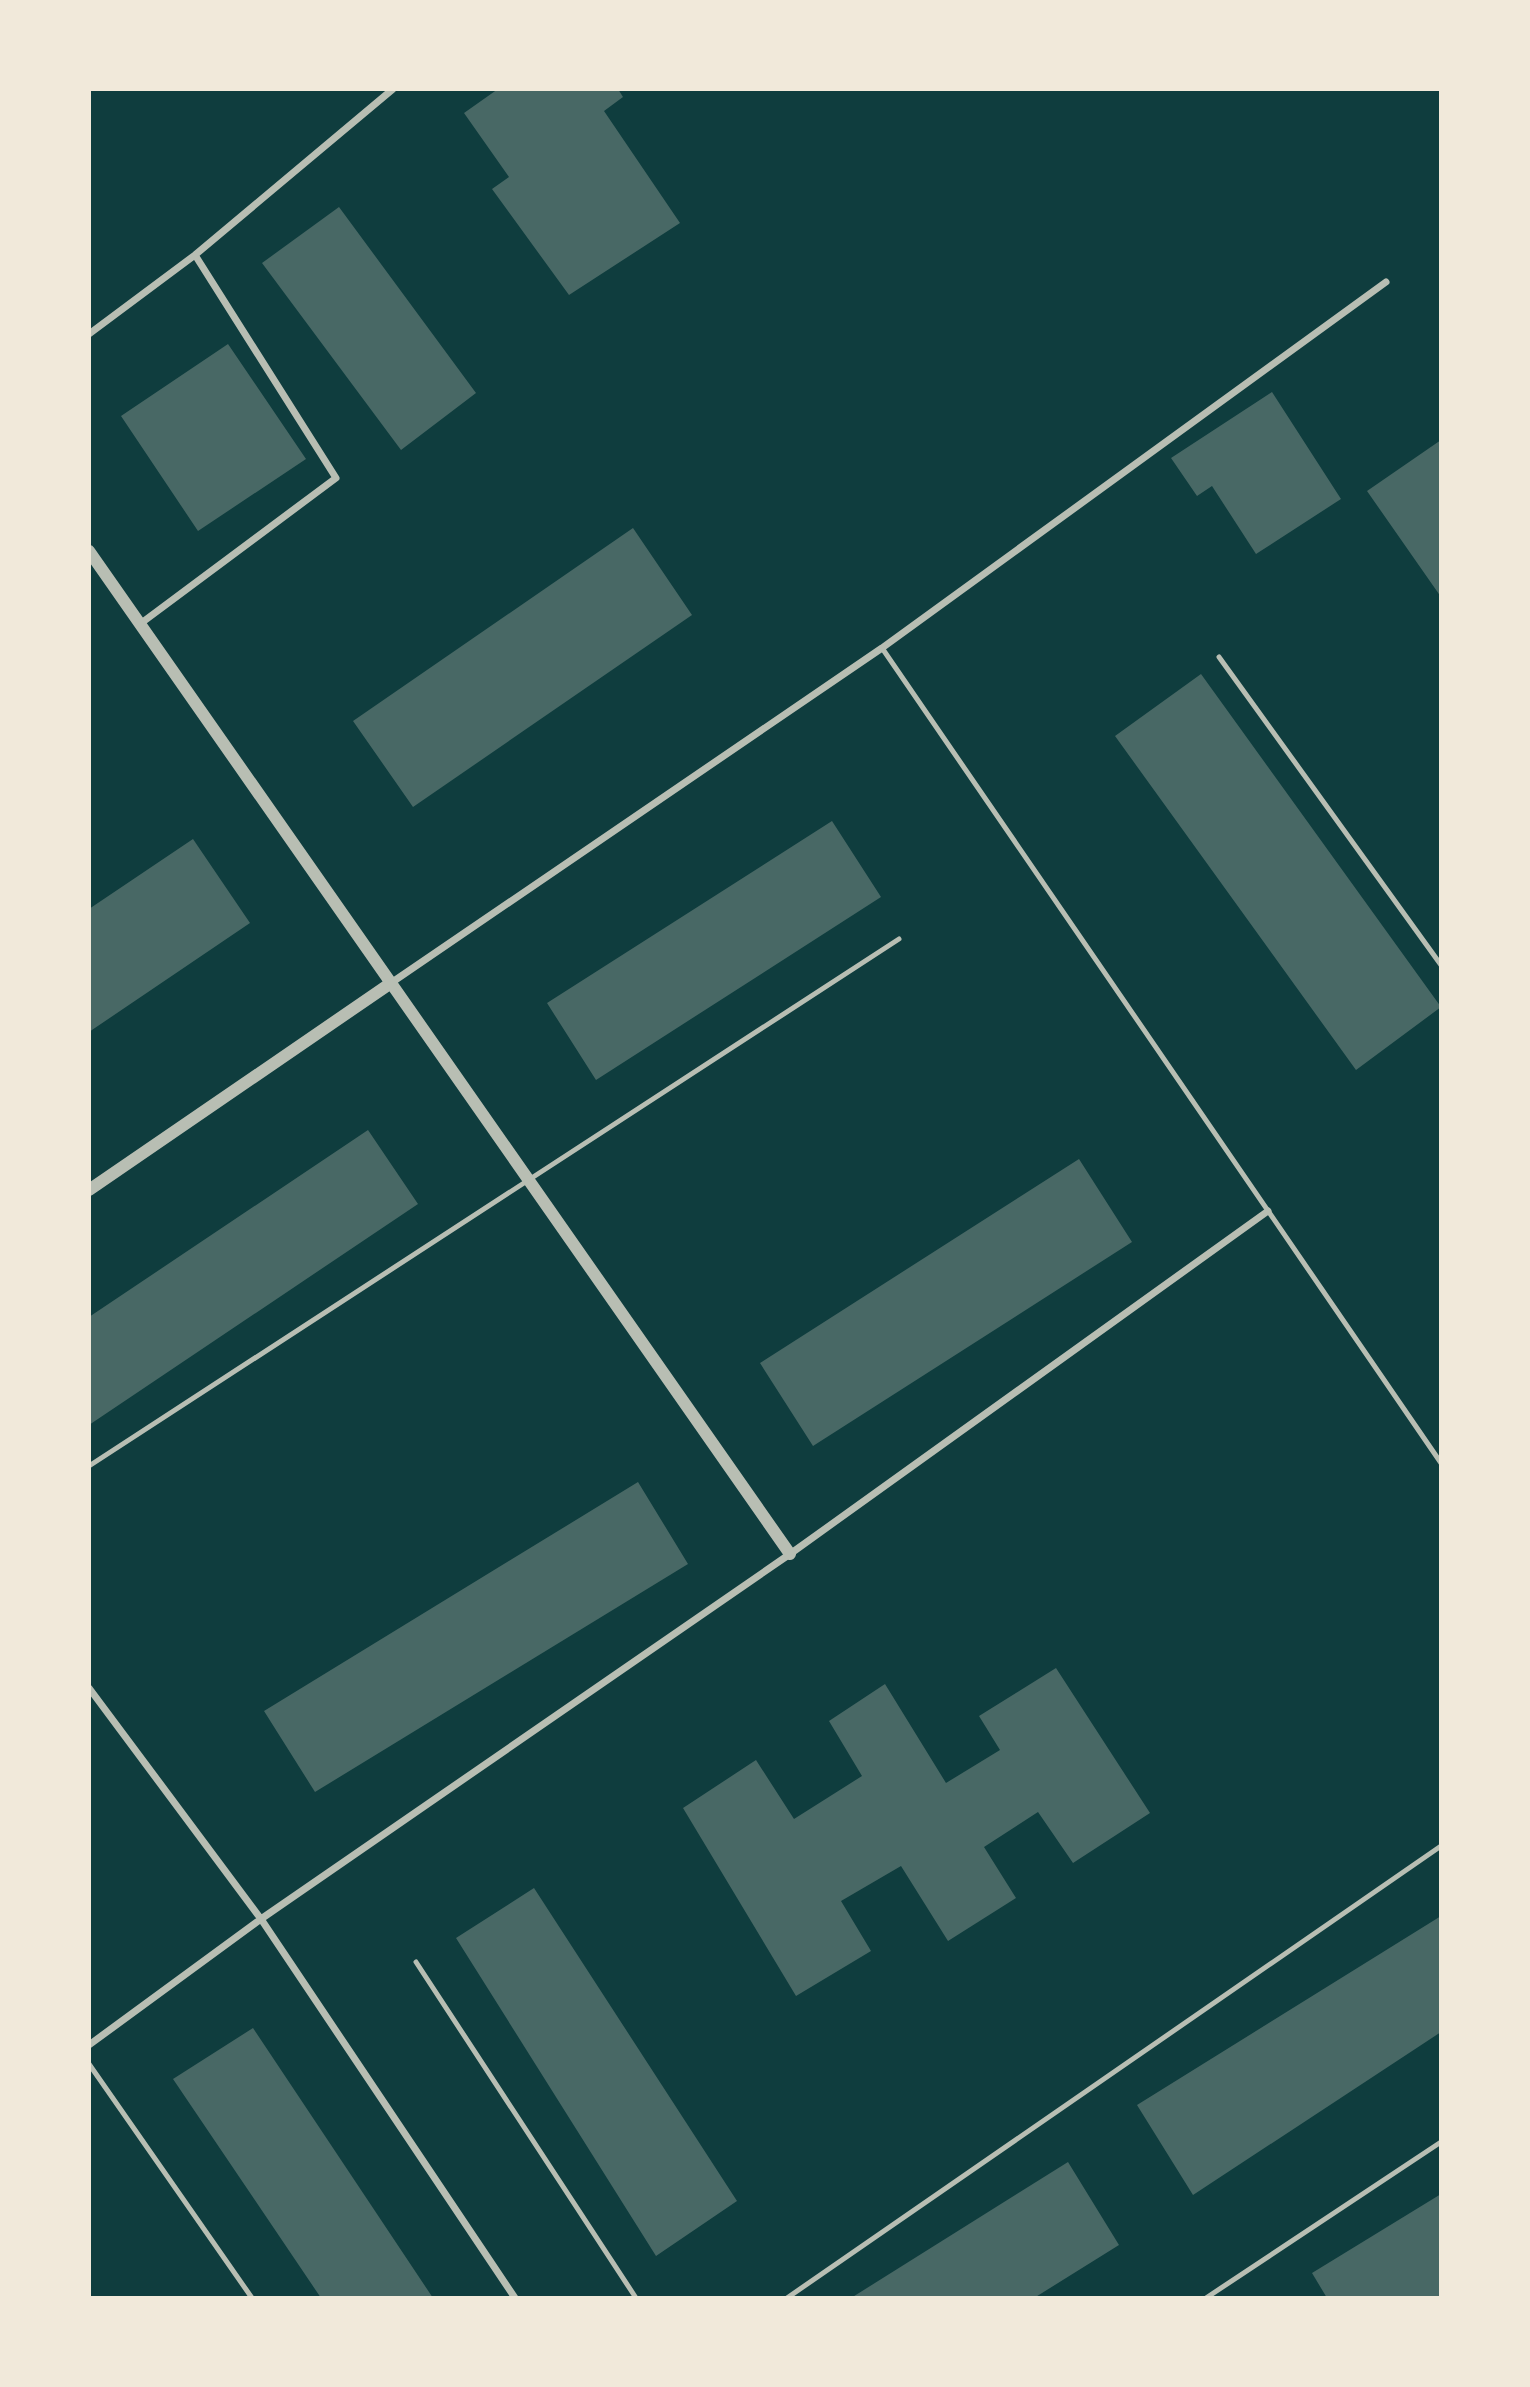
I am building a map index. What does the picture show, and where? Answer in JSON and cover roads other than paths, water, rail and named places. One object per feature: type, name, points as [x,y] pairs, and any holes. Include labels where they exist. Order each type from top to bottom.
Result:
[{"type":"street","points":[[89,334],[195,255],[393,89]]},
{"type":"street","points":[[140,624],[336,478],[195,255]]},
{"type":"street","points":[[89,1190],[882,648],[1386,282]]},
{"type":"street","points":[[89,551],[790,1554]]},
{"type":"street","points":[[89,2045],[261,1919],[790,1554],[1268,1211]]},
{"type":"street","points":[[89,1688],[261,1919],[515,2298]]},
{"type":"lane","points":[[882,648],[1441,1463]]},
{"type":"lane","points":[[1219,657],[1441,965]]},
{"type":"lane","points":[[89,1466],[899,939]]},
{"type":"lane","points":[[787,2298],[1441,1846]]},
{"type":"lane","points":[[416,1962],[636,2298]]},
{"type":"lane","points":[[89,2064],[252,2298]]},
{"type":"lane","points":[[1206,2298],[1441,2142]]}]
